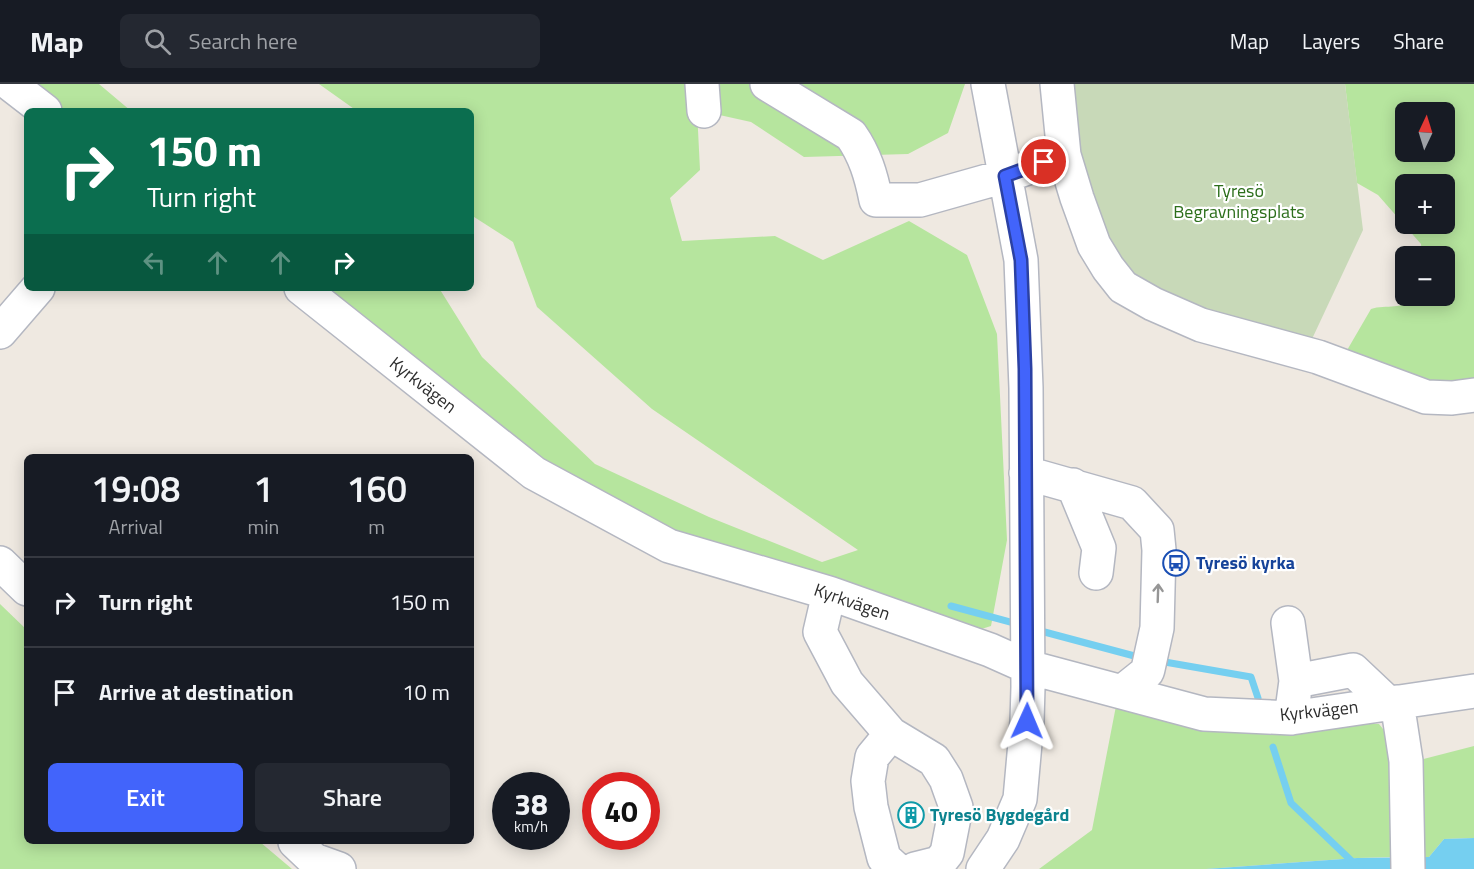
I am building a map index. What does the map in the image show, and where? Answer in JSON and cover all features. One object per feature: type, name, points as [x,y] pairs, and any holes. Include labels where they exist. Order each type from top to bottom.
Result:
[{"type":"street","points":[[10,84],[41,108]]},
{"type":"street","points":[[767,84],[851,135],[870,171],[876,200],[920,200],[1005,176],[1064,155]]},
{"type":"street","points":[[982,869],[1003,839],[1020,799],[1027,721],[1026,388],[1021,260],[988,84]]},
{"type":"street","points":[[1057,84],[1064,155],[1094,245],[1123,287],[1153,304],[1201,325],[1318,357],[1426,397],[1452,398],[1474,394]]},
{"type":"street","points":[[0,332],[35,291]]},
{"type":"street","name":"Kyrkvägen","points":[[305,291],[534,473],[669,546],[829,593],[990,650],[1027,640],[1122,693],[1204,714],[1291,718],[1474,691]]},
{"type":"street","points":[[1026,473],[1132,503],[1157,530],[1159,550],[1157,628],[1147,672],[1122,693]]},
{"type":"street","points":[[1073,485],[1099,548],[1096,573]]},
{"type":"street","points":[[0,563],[24,586]]},
{"type":"street","points":[[829,593],[820,632],[847,683],[891,734],[934,760],[946,779],[956,807],[947,853],[939,864],[915,869]]},
{"type":"street","points":[[1288,623],[1296,681],[1291,718]]},
{"type":"street","points":[[1296,681],[1353,670],[1393,703],[1406,760],[1407,863]]},
{"type":"street","points":[[891,734],[872,757],[868,781],[871,807],[884,858],[896,869]]},
{"type":"street","points":[[297,844],[314,860],[339,869]]},
{"type":"green space","points":[[28,84],[99,84],[127,108],[62,108]]},
{"type":"green space","points":[[319,84],[965,84],[948,133],[908,154],[804,157],[751,122],[697,110],[700,170],[670,198],[682,241],[775,236],[823,260],[909,221],[967,255],[997,334],[1007,540],[991,626],[975,631],[690,544],[544,467],[323,291],[441,291],[482,357],[595,464],[709,517],[822,562],[858,550],[652,409],[537,307],[513,242],[474,217],[474,108],[353,108]]},
{"type":"green space","name":"Tyresö Begravningsplats","points":[[1067,84],[1345,84],[1363,230],[1312,339],[1202,316],[1155,292],[1124,266],[1102,229],[1070,137]]},
{"type":"green space","points":[[1345,84],[1474,84],[1474,385],[1432,386],[1346,352],[1371,309],[1395,306],[1455,306],[1455,246],[1421,246],[1412,234],[1455,234],[1455,174],[1395,174],[1395,214],[1378,195],[1357,183]]},
{"type":"green space","points":[[0,604],[24,627],[24,844],[262,844],[292,869],[0,869]]},
{"type":"green space","points":[[1116,706],[1379,724],[1391,739],[1396,857],[1206,869],[1039,869],[1092,830]]},
{"type":"green space","points":[[1474,746],[1474,838],[1444,839],[1429,857],[1407,857],[1408,763]]},
{"type":"water","points":[[1474,838],[1474,869],[1206,869],[1357,858],[1429,857],[1444,839]]},
{"type":"waterway","points":[[951,606],[1018,624]]},
{"type":"waterway","points":[[1037,630],[1142,658]]},
{"type":"waterway","points":[[1159,661],[1251,677],[1258,698]]},
{"type":"waterway","points":[[1273,747],[1291,803],[1360,869]]},
{"type":"place","name":"Tyresö kyrka","points":[[1176,563]]},
{"type":"place","name":"Tyresö Bygdegård","points":[[911,815]]},
{"type":"route","points":[[1027,721],[1026,388],[1021,260],[1005,176],[1044,162]]}]
